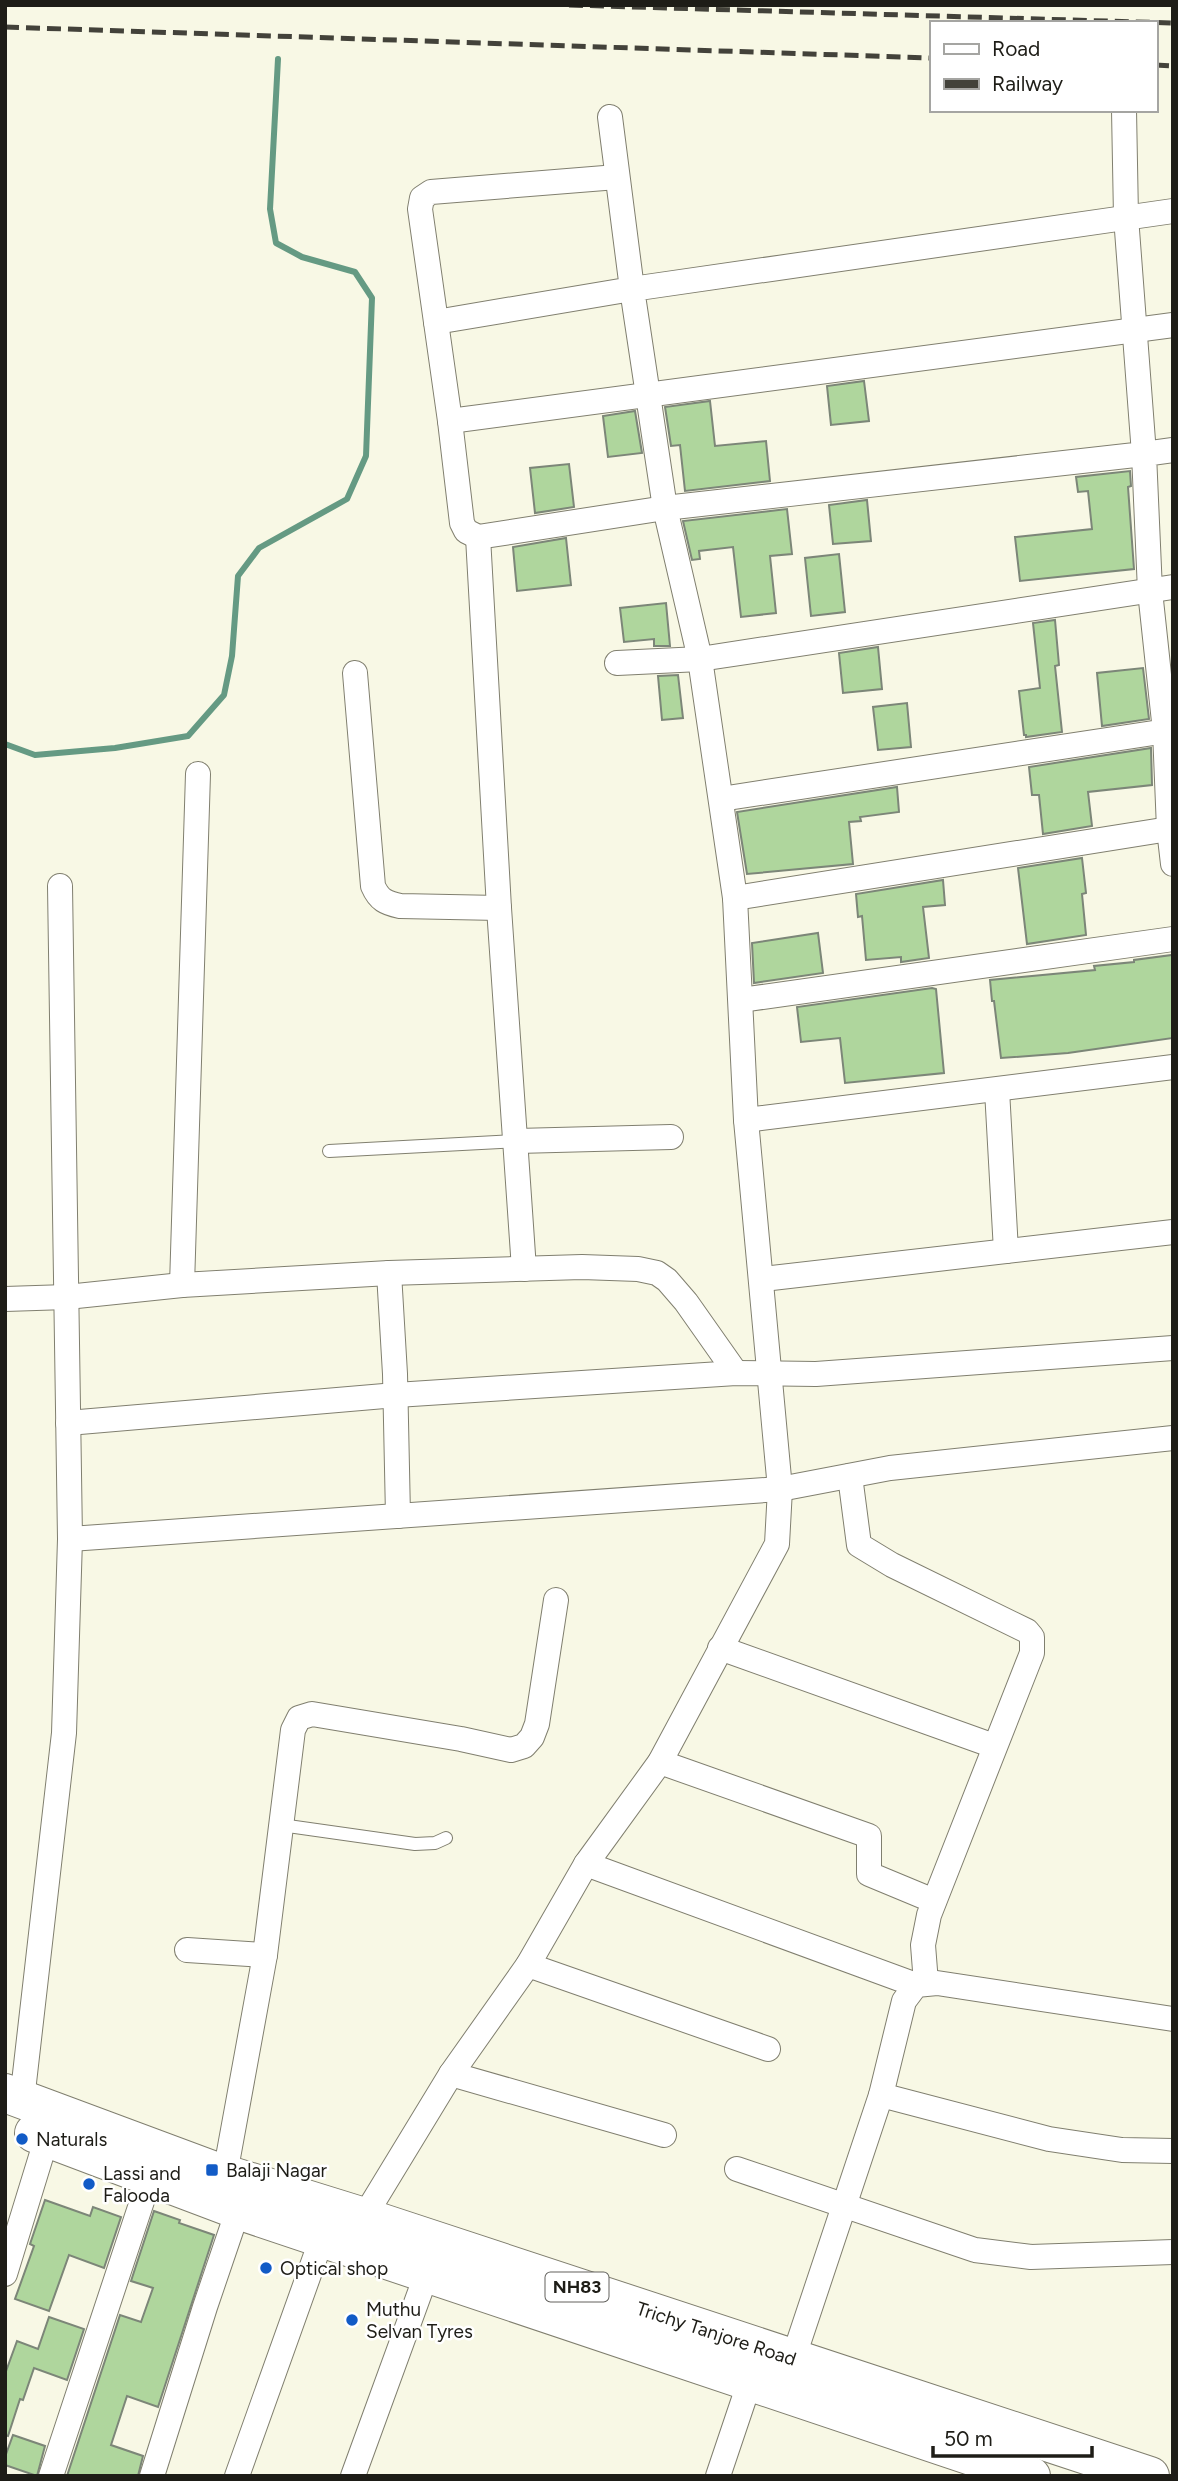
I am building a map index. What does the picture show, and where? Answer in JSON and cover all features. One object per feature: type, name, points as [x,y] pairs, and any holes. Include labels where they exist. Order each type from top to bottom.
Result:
[{"type":"highway","name":"Trichy Tanjore Road","points":[[11,2105],[47,2137],[238,2210],[1020,2474]]},
{"type":"highway","name":"Trichy Tanjore Road","points":[[11,2105],[364,2217],[1150,2476]]},
{"type":"street","points":[[1124,112],[1126,217],[1134,331],[1144,454],[1161,589],[1173,864]]},
{"type":"street","points":[[364,2217],[451,2074],[528,1965],[586,1864],[660,1762],[777,1544],[780,1489],[763,1279],[746,1120],[735,898],[700,659],[665,508],[632,289],[610,117]]},
{"type":"street","points":[[617,177],[431,192],[422,198],[420,209],[462,523],[466,531],[478,537],[665,508],[1173,450]]},
{"type":"street","points":[[436,321],[632,289],[1173,211]]},
{"type":"street","points":[[450,421],[1173,325]]},
{"type":"street","points":[[478,537],[499,908],[524,1269]]},
{"type":"street","points":[[617,663],[700,659],[1161,589]]},
{"type":"street","points":[[355,673],[373,886],[377,896],[385,903],[400,906],[499,908]]},
{"type":"street","points":[[720,799],[1169,731]]},
{"type":"street","points":[[182,1285],[198,774]]},
{"type":"street","points":[[735,898],[1171,829]]},
{"type":"street","points":[[11,2105],[64,1733],[69,1539],[60,886]]},
{"type":"street","points":[[741,1000],[1173,939]]},
{"type":"street","points":[[746,1120],[1173,1067]]},
{"type":"street","points":[[997,1090],[1006,1251]]},
{"type":"street","points":[[517,1141],[671,1136]]},
{"type":"street","points":[[763,1279],[1173,1232]]},
{"type":"street","points":[[5,1298],[67,1297],[182,1285],[390,1273],[582,1266],[638,1269],[657,1273],[667,1280],[686,1302],[736,1373]]},
{"type":"street","points":[[390,1273],[398,1516]]},
{"type":"street","points":[[68,1423],[396,1395],[736,1373],[816,1374],[1173,1348]]},
{"type":"street","points":[[69,1539],[780,1489],[890,1468],[1173,1438]]},
{"type":"street","points":[[793,2359],[881,2095],[904,2001],[921,1984],[923,1945],[931,1908],[1032,1653],[1032,1637],[1027,1631],[892,1565],[859,1545],[855,1476]]},
{"type":"street","points":[[225,2174],[265,1955],[293,1730],[299,1718],[312,1714],[511,1750],[524,1746],[532,1737],[537,1724],[556,1600]]},
{"type":"street","points":[[720,1648],[994,1746]]},
{"type":"street","points":[[660,1762],[869,1836],[869,1874],[931,1908]]},
{"type":"street","points":[[586,1864],[921,1984],[937,1983],[1173,2019]]},
{"type":"street","points":[[187,1950],[265,1955]]},
{"type":"street","points":[[528,1965],[768,2049]]},
{"type":"street","points":[[451,2074],[664,2135]]},
{"type":"street","points":[[881,2095],[1049,2140],[1122,2150],[1173,2151]]},
{"type":"street","points":[[5,2274],[47,2137]]},
{"type":"street","points":[[737,2169],[975,2250],[1031,2257],[1173,2252]]},
{"type":"street","points":[[51,2476],[150,2177]]},
{"type":"street","points":[[152,2476],[238,2210]]},
{"type":"street","points":[[237,2476],[321,2238]]},
{"type":"street","points":[[353,2476],[426,2273]]},
{"type":"street","points":[[718,2476],[750,2381]]},
{"type":"lane","points":[[329,1151],[517,1141]]},
{"type":"lane","points":[[281,1825],[415,1844],[435,1843],[446,1838]]},
{"type":"building","points":[[864,381],[869,421],[831,425],[827,386]]},
{"type":"building","points":[[710,401],[715,446],[766,441],[770,481],[685,491],[680,445],[671,446],[665,407]]},
{"type":"building","points":[[635,411],[642,453],[608,457],[603,416]]},
{"type":"building","points":[[569,464],[574,507],[535,513],[530,468]]},
{"type":"building","points":[[1130,471],[1131,486],[1128,487],[1134,569],[1020,581],[1015,537],[1092,529],[1088,491],[1078,492],[1076,477]]},
{"type":"building","points":[[867,500],[871,541],[833,544],[829,505]]},
{"type":"building","points":[[787,509],[792,554],[770,556],[776,613],[741,617],[733,547],[699,551],[700,559],[692,560],[683,521]]},
{"type":"building","points":[[566,538],[571,585],[517,591],[513,547]]},
{"type":"building","points":[[839,554],[845,612],[811,616],[805,558]]},
{"type":"building","points":[[666,603],[670,646],[654,646],[654,639],[624,642],[620,608]]},
{"type":"building","points":[[1055,620],[1059,665],[1055,666],[1062,732],[1026,737],[1019,691],[1040,688],[1033,623]]},
{"type":"building","points":[[878,647],[882,689],[843,693],[839,653]]},
{"type":"building","points":[[1143,668],[1149,719],[1102,726],[1097,673]]},
{"type":"building","points":[[678,675],[683,718],[662,720],[658,676]]},
{"type":"building","points":[[907,703],[911,747],[878,750],[873,707]]},
{"type":"building","points":[[1151,748],[1152,785],[1088,792],[1092,826],[1043,834],[1039,795],[1032,795],[1029,767]]},
{"type":"building","points":[[897,787],[899,812],[860,817],[861,821],[849,822],[853,864],[747,874],[737,812]]},
{"type":"building","points":[[1082,858],[1086,893],[1082,894],[1086,935],[1027,944],[1018,868]]},
{"type":"building","points":[[943,880],[945,905],[923,907],[929,958],[901,962],[901,957],[866,960],[862,916],[858,917],[856,894]]},
{"type":"building","points":[[818,933],[823,973],[754,983],[752,943]]},
{"type":"building","points":[[1172,955],[1173,1038],[1068,1053],[1001,1058],[990,980],[1095,970],[1094,966]]},
{"type":"building","points":[[936,989],[944,1073],[845,1083],[840,1038],[801,1042],[797,1007]]},
{"type":"building","points":[[45,2200],[90,2216],[93,2207],[121,2217],[104,2268],[69,2255],[49,2311],[15,2299],[34,2246],[30,2244]]},
{"type":"building","points":[[154,2211],[214,2235],[158,2407],[127,2396],[111,2445],[143,2456],[138,2476],[67,2476],[120,2315],[141,2322],[153,2288],[131,2281]]},
{"type":"building","points":[[49,2317],[84,2329],[67,2380],[34,2368],[8,2436],[5,2435],[5,2374],[17,2341],[38,2349]]},
{"type":"building","points":[[13,2435],[45,2446],[37,2476],[5,2465]]},
{"type":"waterway","points":[[5,744],[35,755],[115,748],[188,736],[224,695],[232,656],[238,576],[259,548],[347,499],[366,456],[372,298],[355,272],[302,257],[276,243],[270,209],[278,59]]},
{"type":"railway","points":[[569,5],[1106,21]]},
{"type":"railway","points":[[1157,23],[1173,23]]},
{"type":"railway","points":[[5,27],[930,58]]},
{"type":"railway","points":[[1157,65],[1173,66]]},
{"type":"place","name":"Naturals","points":[[22,2139]]},
{"type":"place","name":"Balaji Nagar","points":[[212,2170]]},
{"type":"place","name":"Lassi and Falooda","points":[[89,2184]]},
{"type":"place","name":"Optical shop","points":[[266,2268]]},
{"type":"place","name":"Muthu Selvan Tyres","points":[[352,2320]]}]
